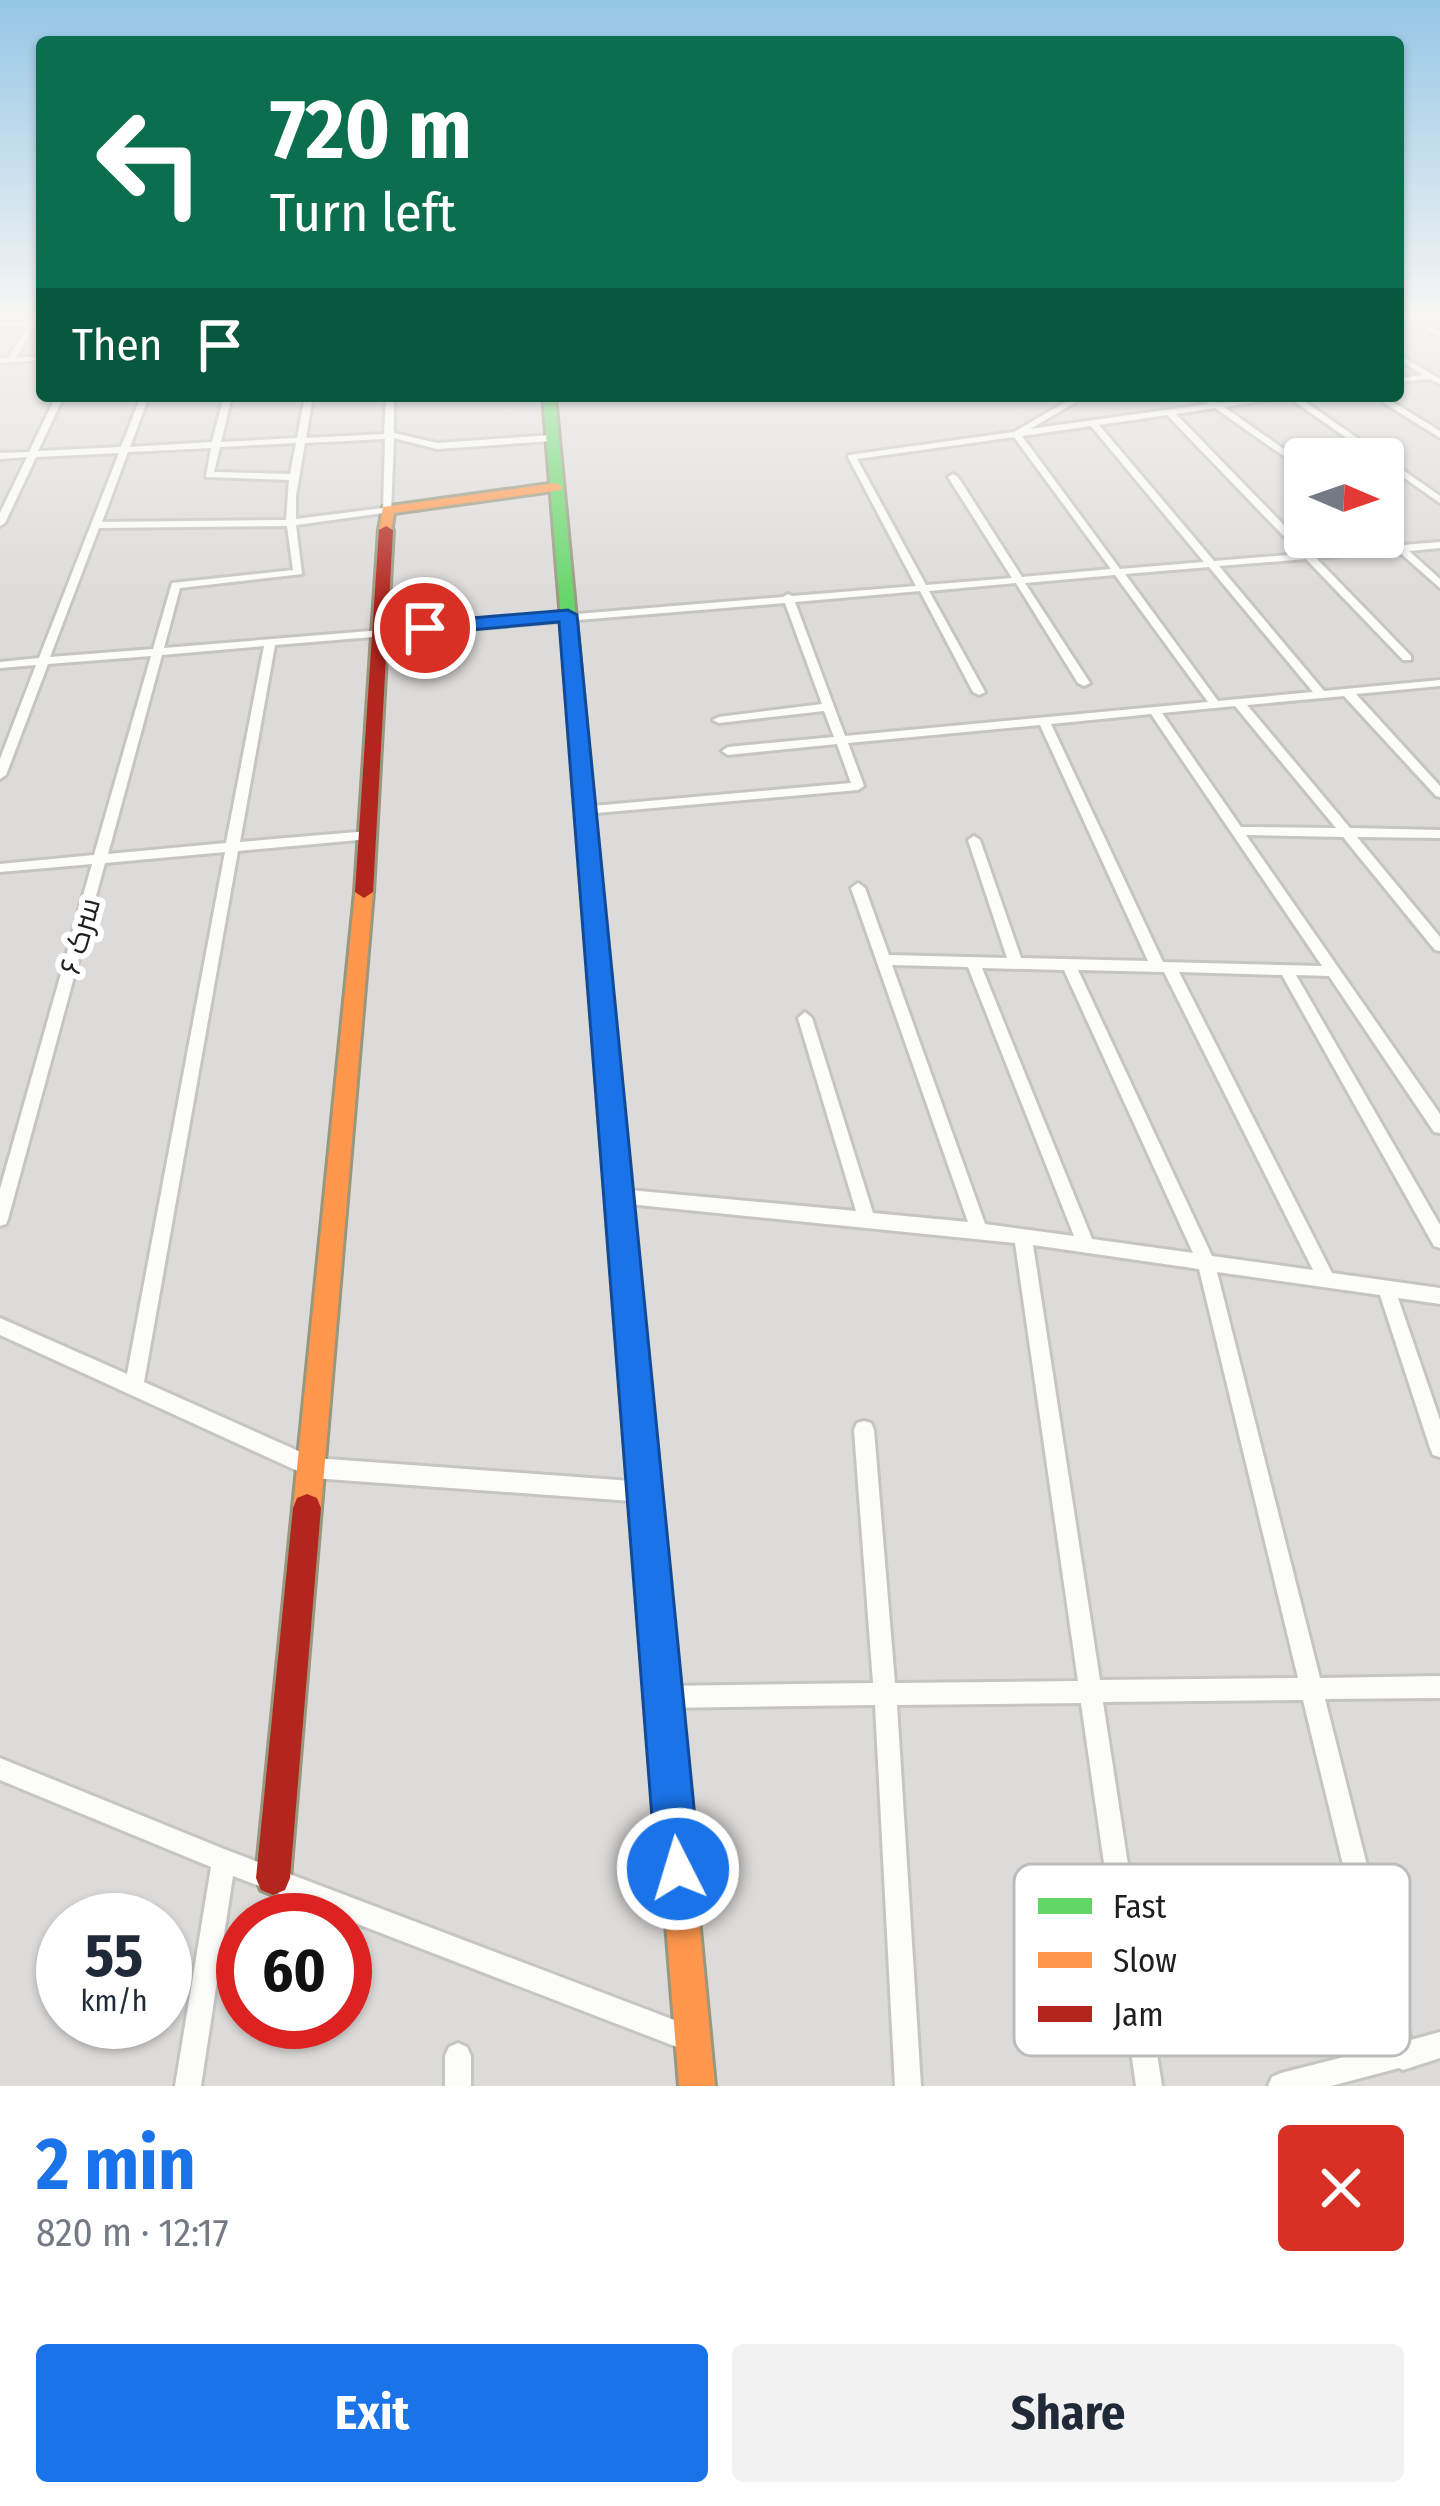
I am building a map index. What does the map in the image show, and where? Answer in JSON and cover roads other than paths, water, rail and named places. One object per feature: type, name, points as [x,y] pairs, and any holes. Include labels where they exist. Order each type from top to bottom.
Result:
[{"type":"main road","points":[[550,410],[697,2086]]},
{"type":"main road","points":[[273,1878],[370,836],[377,632],[388,510],[556,488]]},
{"type":"street","points":[[0,523],[53,410]]},
{"type":"street","points":[[0,775],[140,410]]},
{"type":"street","points":[[224,410],[210,476],[296,477]]},
{"type":"street","points":[[291,523],[307,410]]},
{"type":"street","points":[[96,525],[291,523],[388,510],[389,410]]},
{"type":"street","points":[[1016,434],[1057,410]]},
{"type":"street","points":[[979,692],[852,457],[1182,410]]},
{"type":"street","points":[[1222,410],[1284,454]]},
{"type":"street","points":[[1310,410],[1352,438]]},
{"type":"street","points":[[1400,410],[1440,435]]},
{"type":"street","points":[[1169,412],[1284,529]]},
{"type":"street","points":[[1093,423],[1321,694]]},
{"type":"street","points":[[1016,434],[1215,704]]},
{"type":"street","points":[[0,456],[388,435],[436,446],[553,438]]},
{"type":"street","points":[[1404,474],[1440,500]]},
{"type":"street","points":[[953,477],[1084,683]]},
{"type":"street","name":"سرک ۶","points":[[0,1219],[176,585],[298,572],[291,523]]},
{"type":"street","points":[[1404,548],[1440,545]]},
{"type":"street","points":[[1404,551],[1440,585]]},
{"type":"street","points":[[0,664],[1284,557]]},
{"type":"street","points":[[1313,558],[1407,658]]},
{"type":"street","points":[[584,810],[858,786],[788,598]]},
{"type":"street","points":[[134,1384],[270,641]]},
{"type":"street","points":[[728,752],[1440,683]]},
{"type":"street","points":[[1347,692],[1440,793]]},
{"type":"street","points":[[1238,702],[1440,946]]},
{"type":"street","points":[[718,720],[829,706]]},
{"type":"street","points":[[1153,709],[1440,1127]]},
{"type":"street","points":[[1042,719],[1163,967],[1326,1279]]},
{"type":"street","points":[[1238,831],[1440,834]]},
{"type":"street","points":[[0,868],[370,836]]},
{"type":"street","points":[[974,840],[1016,963]]},
{"type":"street","points":[[858,888],[979,1230]]},
{"type":"street","points":[[882,960],[1334,971]]},
{"type":"street","points":[[974,962],[1086,1244]]},
{"type":"street","points":[[1069,965],[1205,1260],[1354,1864]]},
{"type":"street","points":[[1286,970],[1440,1241]]},
{"type":"street","points":[[806,1018],[867,1219]]},
{"type":"street","points":[[618,1196],[979,1230],[1440,1296]]},
{"type":"street","points":[[1023,1236],[1118,1864]]},
{"type":"street","points":[[1386,1288],[1440,1448]]},
{"type":"street","points":[[0,1326],[313,1468],[644,1492]]},
{"type":"street","points":[[864,1430],[886,1694],[908,2086]]},
{"type":"street","points":[[663,1697],[1440,1687]]},
{"type":"street","points":[[0,1769],[224,1861],[694,2040]]},
{"type":"street","points":[[188,2086],[224,1861]]},
{"type":"street","points":[[1410,2054],[1440,2045]]},
{"type":"street","points":[[458,2056],[458,2086]]},
{"type":"street","points":[[1145,2056],[1149,2086]]},
{"type":"street","points":[[1281,2086],[1405,2056]]}]
